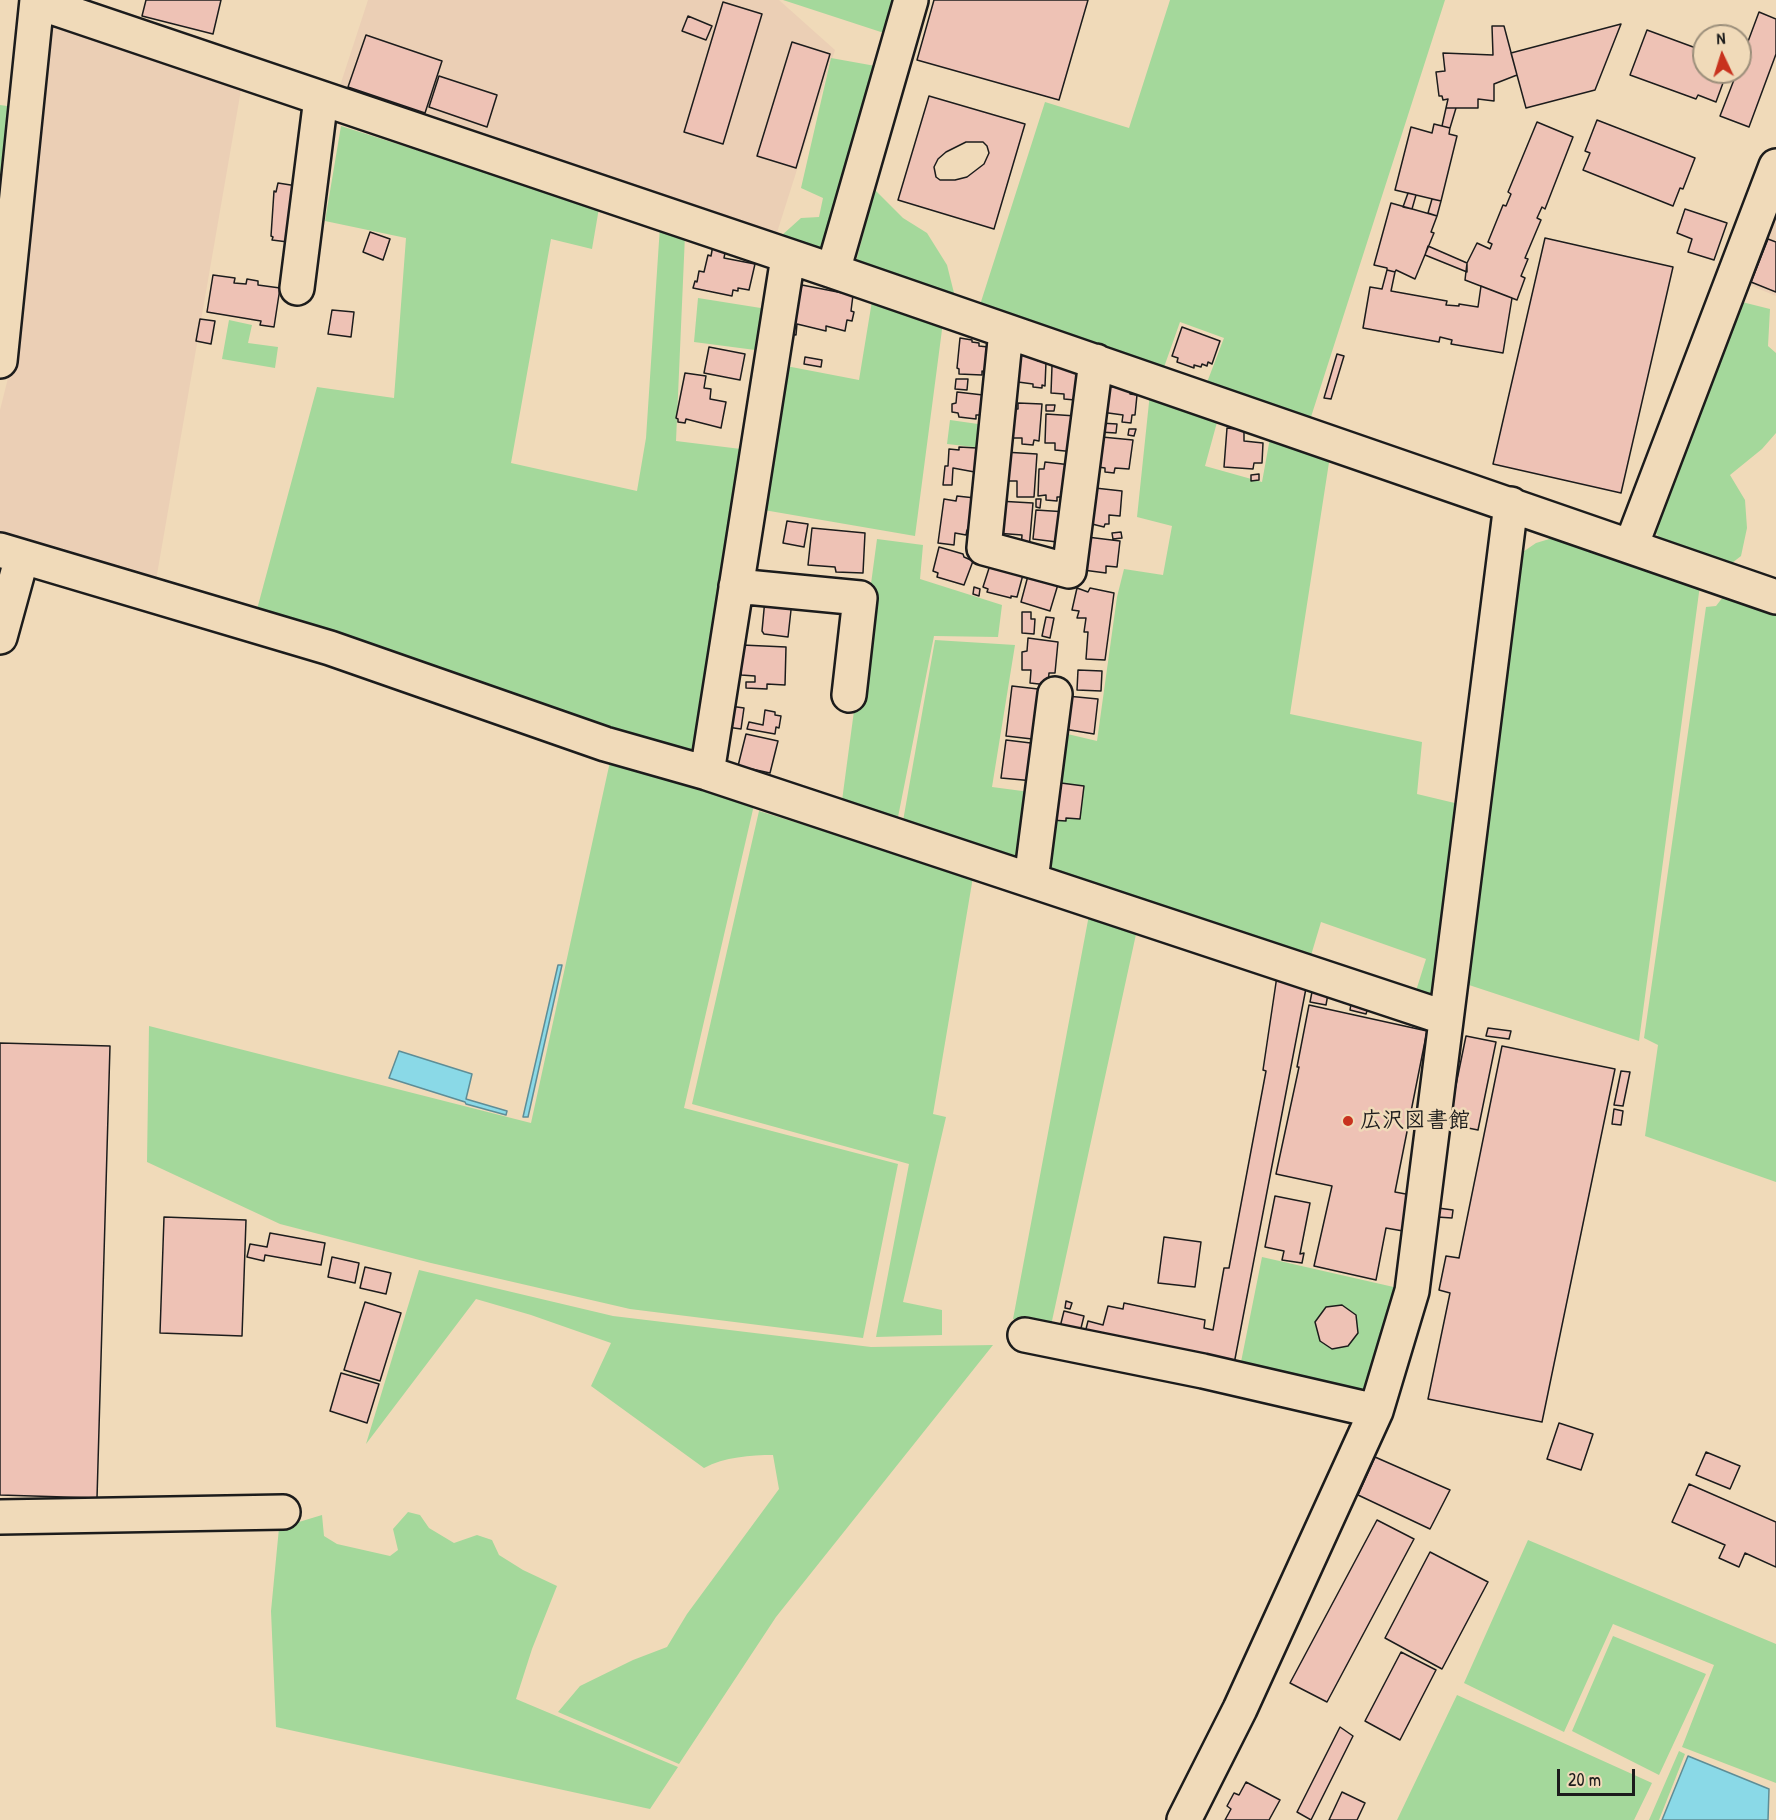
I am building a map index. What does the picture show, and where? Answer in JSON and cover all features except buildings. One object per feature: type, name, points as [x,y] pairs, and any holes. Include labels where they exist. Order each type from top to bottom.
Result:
[{"type":"street","points":[[833,271],[911,0]]},
{"type":"street","points":[[0,362],[37,1],[1096,361],[1776,597]]},
{"type":"street","points":[[297,288],[321,98]]},
{"type":"street","points":[[1631,546],[1776,166]]},
{"type":"street","points":[[707,773],[788,257]]},
{"type":"street","points":[[1006,331],[984,548],[1069,571],[1096,361]]},
{"type":"street","points":[[1184,1820],[1240,1709],[1376,1411],[1412,1291],[1510,504]]},
{"type":"street","points":[[0,637],[11,554],[330,648],[604,744],[707,773],[1446,1018]]},
{"type":"street","points":[[736,586],[860,598],[849,695]]},
{"type":"street","points":[[1031,880],[1055,694]]},
{"type":"street","points":[[1025,1335],[1203,1371],[1376,1411]]},
{"type":"street","points":[[0,1517],[283,1512]]},
{"type":"shaded area","points":[[368,0],[779,0],[835,50],[774,242],[337,95]]},
{"type":"shaded area","points":[[47,22],[242,84],[155,586],[0,536],[0,410],[11,366]]},
{"type":"shaded area","points":[[1776,210],[1776,296],[1747,284]]},
{"type":"green space","points":[[783,0],[897,0],[887,34]]},
{"type":"green space","points":[[1170,0],[1445,0],[1310,420],[1206,385],[1224,338],[1180,322],[1163,370],[979,308],[1045,102],[1129,128]]},
{"type":"green space","points":[[831,58],[881,67],[827,253],[781,236],[801,218],[819,217],[823,198],[801,188]]},
{"type":"green space","points":[[0,105],[14,107],[0,253]]},
{"type":"green space","points":[[341,126],[599,208],[592,249],[551,239],[511,463],[637,491],[646,438],[660,226],[685,235],[676,441],[749,450],[700,761],[256,613],[317,387],[394,398],[406,238],[325,221]]},
{"type":"green space","points":[[875,190],[903,218],[927,233],[947,265],[955,297],[854,269]]},
{"type":"green space","points":[[698,298],[767,309],[763,351],[694,342]]},
{"type":"green space","points":[[872,301],[943,322],[915,536],[758,509],[781,365],[859,380]]},
{"type":"green space","points":[[1738,301],[1770,309],[1768,346],[1776,353],[1776,433],[1762,449],[1730,475],[1745,500],[1747,528],[1741,556],[1723,570],[1663,544],[1654,530]]},
{"type":"green space","points":[[229,320],[252,325],[248,343],[278,347],[275,368],[222,359]]},
{"type":"green space","points":[[1150,393],[1219,415],[1205,466],[1262,482],[1270,438],[1330,456],[1290,714],[1422,742],[1417,794],[1463,805],[1440,1004],[1415,994],[1426,959],[1321,922],[1309,962],[1044,871],[1059,732],[1097,741],[1117,597],[1124,569],[1163,575],[1172,526],[1137,517]]},
{"type":"green space","points":[[950,420],[985,425],[983,448],[947,444]]},
{"type":"green space","points":[[1556,537],[1700,585],[1639,1041],[1469,985],[1517,556],[1536,543]]},
{"type":"green space","points":[[877,539],[923,545],[920,579],[1002,605],[998,637],[934,636],[897,822],[841,808]]},
{"type":"green space","points":[[1723,597],[1776,615],[1776,1182],[1645,1136],[1658,1045],[1644,1038],[1706,607],[1716,606]]},
{"type":"green space","points":[[935,640],[1015,645],[992,787],[1030,792],[1024,865],[903,821]]},
{"type":"green space","points":[[611,757],[754,805],[684,1108],[898,1164],[863,1338],[630,1309],[431,1263],[280,1224],[147,1162],[149,1026],[531,1123]]},
{"type":"green space","points":[[759,811],[973,877],[933,1114],[946,1117],[903,1302],[942,1310],[942,1335],[876,1337],[909,1164],[692,1104]]},
{"type":"green space","points":[[1089,915],[1138,925],[1050,1330],[1013,1319]]},
{"type":"green space","points":[[1262,1257],[1398,1288],[1368,1399],[1240,1367]]},
{"type":"green space","points":[[419,1270],[613,1316],[871,1347],[993,1345],[776,1617],[679,1764],[558,1712],[580,1686],[633,1660],[667,1647],[687,1614],[779,1489],[773,1455],[729,1459],[704,1468],[591,1386],[611,1343],[531,1315],[476,1299],[366,1444]]},
{"type":"green space","points":[[408,1512],[420,1515],[429,1528],[454,1543],[477,1535],[492,1540],[499,1555],[523,1570],[557,1586],[532,1649],[516,1699],[678,1767],[650,1809],[276,1727],[271,1611],[279,1528],[322,1515],[324,1536],[337,1544],[390,1556],[398,1550],[393,1529]]},
{"type":"green space","points":[[1528,1540],[1776,1644],[1776,1783],[1682,1747],[1714,1665],[1613,1624],[1564,1732],[1464,1683]]},
{"type":"green space","points":[[1613,1636],[1706,1674],[1659,1775],[1572,1731]]},
{"type":"green space","points":[[1457,1695],[1652,1783],[1634,1820],[1397,1820]]},
{"type":"green space","points":[[1679,1751],[1685,1754],[1659,1820],[1649,1820]]},
{"type":"water","points":[[558,965],[562,965],[528,1117],[523,1117]]},
{"type":"water","points":[[399,1051],[472,1074],[466,1099],[507,1111],[506,1115],[389,1078]]},
{"type":"water","points":[[1688,1756],[1769,1789],[1768,1820],[1662,1820]]},
{"type":"place","name":"広沢図書館","points":[[1348,1121]]}]
